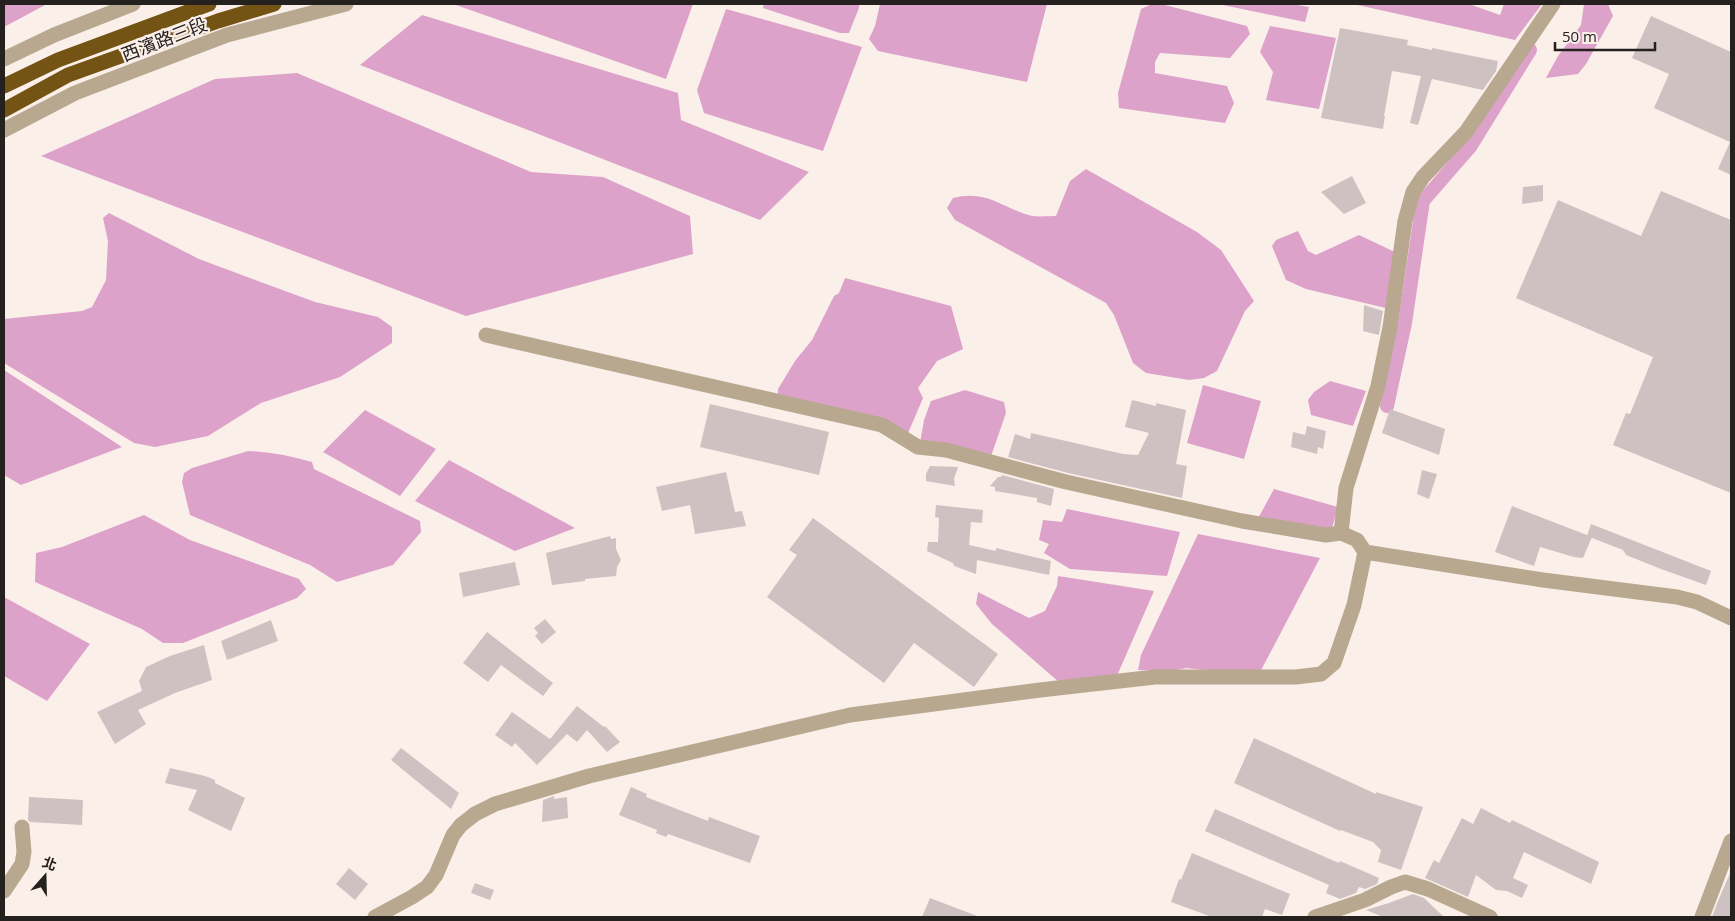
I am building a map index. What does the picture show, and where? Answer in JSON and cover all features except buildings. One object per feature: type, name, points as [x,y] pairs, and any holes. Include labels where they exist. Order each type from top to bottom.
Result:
[{"type":"highway","points":[[4,86],[58,60],[209,4]]},
{"type":"highway","points":[[4,110],[68,75],[218,21],[274,4]]},
{"type":"street","points":[[4,59],[54,35],[133,4]]},
{"type":"street","name":"西濱路三段","points":[[4,130],[75,93],[227,36],[346,4]]},
{"type":"street","points":[[1341,533],[1346,488],[1378,386],[1390,327],[1405,221],[1413,192],[1423,176],[1466,132],[1553,4]]},
{"type":"street","points":[[375,917],[412,897],[426,887],[436,875],[453,835],[461,825],[475,814],[495,804],[589,776],[850,715],[1155,676],[1296,677],[1321,674],[1334,663],[1354,605],[1365,552],[1357,540],[1341,533],[1326,535],[1242,521],[1066,482],[946,450],[918,447],[882,425],[486,335]]},
{"type":"street","points":[[1365,552],[1543,580],[1677,596],[1697,602],[1731,618]]},
{"type":"street","points":[[4,891],[22,864],[24,852],[22,827]]},
{"type":"street","points":[[1702,917],[1730,844]]},
{"type":"street","points":[[1315,917],[1365,900],[1405,882],[1428,889],[1490,917]]},
{"type":"shaded area","points":[[4,4],[47,4],[4,27]]},
{"type":"shaded area","points":[[453,4],[693,4],[666,79]]},
{"type":"shaded area","points":[[764,4],[859,4],[859,8],[849,33],[840,33],[763,8]]},
{"type":"shaded area","points":[[880,4],[1047,4],[1027,82],[878,51],[869,39],[875,26]]},
{"type":"shaded area","points":[[1152,4],[1161,4],[1247,26],[1250,34],[1230,58],[1160,53],[1155,62],[1155,73],[1227,86],[1234,103],[1225,123],[1119,108],[1118,93],[1141,9]]},
{"type":"shaded area","points":[[1218,4],[1292,4],[1309,7],[1305,22]]},
{"type":"shaded area","points":[[1353,4],[1469,4],[1500,15],[1504,4],[1542,4],[1515,40]]},
{"type":"shaded area","points":[[1584,4],[1608,4],[1613,16],[1586,64],[1578,74],[1546,78],[1558,56],[1581,25]]},
{"type":"shaded area","points":[[726,9],[862,47],[823,151],[704,113],[697,90]]},
{"type":"shaded area","points":[[422,15],[678,93],[681,120],[809,172],[760,220],[360,65]]},
{"type":"shaded area","points":[[1270,26],[1336,38],[1319,109],[1266,100],[1273,72],[1260,52]]},
{"type":"shaded area","points":[[297,73],[531,172],[603,177],[690,216],[693,254],[466,316],[41,156],[215,79]]},
{"type":"shaded area","points":[[1086,169],[1197,232],[1221,250],[1254,301],[1245,311],[1217,371],[1204,378],[1189,380],[1146,373],[1133,363],[1114,315],[1106,303],[955,220],[947,208],[953,198],[975,196],[994,201],[1032,216],[1056,216],[1070,181]]},
{"type":"shaded area","points":[[109,213],[199,259],[315,302],[378,317],[392,327],[392,343],[340,377],[261,403],[208,436],[155,447],[134,443],[4,363],[4,319],[82,311],[92,307],[106,280],[108,241],[103,218]]},
{"type":"shaded area","points":[[1298,231],[1308,251],[1316,255],[1359,235],[1397,253],[1390,309],[1306,289],[1286,280],[1272,246],[1276,240]]},
{"type":"shaded area","points":[[845,278],[951,306],[963,349],[937,361],[918,388],[923,398],[906,438],[777,404],[778,389],[795,361],[812,340],[834,296],[839,293]]},
{"type":"shaded area","points":[[4,370],[122,447],[21,485],[4,475]]},
{"type":"shaded area","points":[[1330,381],[1366,391],[1353,426],[1311,415],[1308,400],[1314,392]]},
{"type":"shaded area","points":[[1203,385],[1261,401],[1244,459],[1187,443]]},
{"type":"shaded area","points":[[965,390],[1004,402],[1006,413],[990,459],[920,443],[924,420],[931,401]]},
{"type":"shaded area","points":[[365,410],[436,449],[400,496],[323,452]]},
{"type":"shaded area","points":[[248,451],[264,452],[312,462],[314,469],[420,521],[421,532],[393,565],[337,582],[310,565],[190,515],[182,482],[184,473],[192,468]]},
{"type":"shaded area","points":[[449,460],[575,528],[515,551],[415,501]]},
{"type":"shaded area","points":[[1274,489],[1338,507],[1330,535],[1256,522]]},
{"type":"shaded area","points":[[1067,509],[1180,532],[1167,576],[1070,569],[1044,553],[1049,544],[1039,540],[1043,520],[1062,522]]},
{"type":"shaded area","points":[[144,515],[190,540],[299,579],[306,589],[297,598],[183,643],[163,643],[142,629],[35,582],[36,553],[62,547]]},
{"type":"shaded area","points":[[1198,534],[1320,558],[1258,676],[1186,668],[1173,671],[1138,670],[1141,655]]},
{"type":"shaded area","points":[[1058,576],[1154,591],[1116,678],[1060,683],[992,624],[976,604],[978,592],[1029,618],[1045,611],[1057,586]]},
{"type":"shaded area","points":[[4,597],[90,644],[47,701],[4,676]]},
{"type":"waterway","points":[[1387,406],[1405,323],[1423,201],[1470,147],[1530,50]]}]
